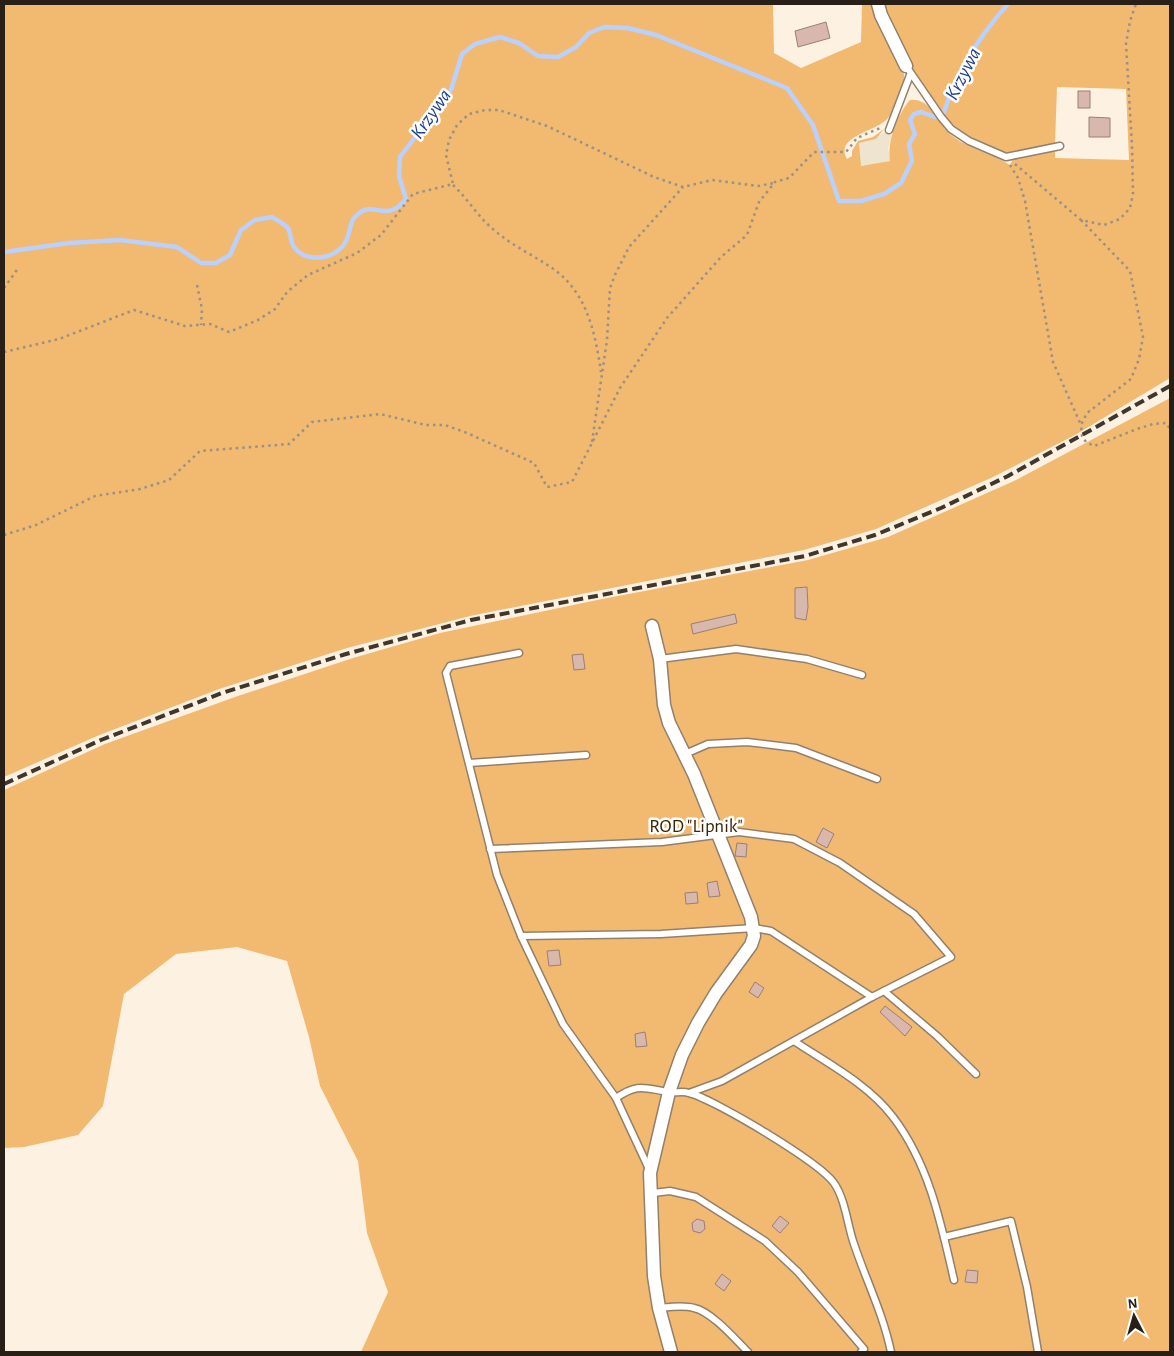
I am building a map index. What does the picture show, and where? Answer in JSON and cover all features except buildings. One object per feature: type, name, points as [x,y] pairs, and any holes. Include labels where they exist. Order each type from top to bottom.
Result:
[{"type":"street","points":[[878,4],[908,70]]},
{"type":"street","points":[[652,626],[660,659],[664,705],[669,723],[685,754],[754,928],[751,945],[698,1022],[682,1055],[670,1092],[650,1173],[653,1194],[653,1261],[659,1308],[671,1352]]},
{"type":"lane","points":[[889,130],[908,70]]},
{"type":"lane","points":[[908,70],[951,129],[969,141],[1006,157],[1060,146]]},
{"type":"lane","points":[[660,659],[736,649],[807,659],[862,676]]},
{"type":"lane","points":[[519,653],[450,666],[447,669],[496,875],[521,936],[563,1024],[616,1098],[650,1173]]},
{"type":"lane","points":[[685,754],[708,744],[746,742],[796,748],[877,780]]},
{"type":"lane","points":[[469,763],[586,755]]},
{"type":"lane","points":[[490,849],[662,842],[739,832],[794,840],[840,863],[914,914],[951,956],[872,997],[722,1081],[690,1093]]},
{"type":"lane","points":[[521,936],[661,934],[754,928],[771,931],[872,997]]},
{"type":"lane","points":[[884,991],[937,1036],[976,1074]]},
{"type":"lane","points":[[794,1041],[850,1078],[893,1116],[922,1163],[944,1237],[954,1280]]},
{"type":"lane","points":[[616,1098],[628,1090],[637,1087],[690,1093],[729,1112],[805,1157],[827,1174],[835,1184],[865,1275],[880,1310],[891,1352]]},
{"type":"lane","points":[[653,1194],[670,1191],[696,1197],[765,1241],[798,1272],[864,1349],[862,1352]]},
{"type":"lane","points":[[944,1237],[1011,1221],[1028,1287],[1038,1352]]},
{"type":"lane","points":[[659,1308],[687,1307],[704,1312],[729,1332],[748,1352]]},
{"type":"path","points":[[1081,220],[1104,225],[1120,219],[1130,208],[1133,194],[1132,146],[1126,44],[1130,21],[1136,4]]},
{"type":"path","points":[[601,376],[595,335],[585,307],[572,286],[553,269],[494,230],[452,184],[446,155],[449,140],[457,125],[470,114],[485,110],[499,110],[560,132],[654,177],[683,187],[712,180],[758,186],[789,178],[814,152],[846,152],[857,138],[875,132],[893,120]]},
{"type":"path","points":[[1006,157],[1081,220],[1130,271],[1143,337],[1139,359],[1131,379],[1086,413],[1081,425]]},
{"type":"path","points":[[1006,157],[1018,178],[1025,201],[1053,362],[1081,425],[1082,436],[1086,442],[1094,446],[1137,429],[1153,424],[1170,422]]},
{"type":"path","points":[[4,535],[36,525],[95,496],[140,489],[170,480],[200,451],[288,444],[312,422],[380,414],[426,426],[445,425],[534,463],[547,487],[572,482],[620,388],[667,318],[721,258],[747,235],[759,202],[775,182]]},
{"type":"path","points":[[4,352],[59,339],[134,310],[185,326],[210,324],[229,332],[258,320],[275,309],[287,292],[308,275],[357,253],[380,235],[413,194],[452,184]]},
{"type":"path","points":[[592,443],[610,288],[620,263],[643,230],[683,187]]},
{"type":"path","points":[[4,288],[19,267]]},
{"type":"path","points":[[197,285],[202,309],[201,325]]},
{"type":"path","points":[[1166,423],[1170,429]]},
{"type":"shaded area","points":[[884,132],[892,135],[888,148],[891,161],[860,166],[859,143],[876,139]]},
{"type":"green space","points":[[4,4],[773,4],[774,53],[801,68],[861,42],[862,4],[875,4],[900,59],[904,79],[900,97],[888,119],[856,136],[846,146],[847,159],[852,156],[852,151],[858,141],[873,137],[884,129],[876,139],[859,143],[861,166],[890,161],[890,146],[894,129],[901,113],[910,100],[923,102],[928,106],[953,137],[1010,165],[1013,159],[1055,151],[1055,158],[1129,160],[1126,89],[1057,87],[1055,144],[1007,153],[962,133],[942,114],[913,73],[881,4],[1170,4],[1170,378],[1075,435],[993,477],[876,529],[804,550],[470,616],[347,648],[219,689],[97,736],[4,777]]},
{"type":"green space","name":"ROD \"Lipnik\"","points":[[1170,398],[1170,1352],[361,1352],[388,1292],[367,1233],[358,1161],[320,1086],[309,1037],[287,961],[237,947],[176,954],[124,994],[103,1106],[78,1135],[24,1147],[4,1148],[4,790],[105,744],[235,697],[353,658],[440,633],[597,600],[808,560],[888,537],[1014,481]]},
{"type":"waterway","name":"Krzywa","points":[[4,252],[69,243],[120,240],[177,247],[201,263],[216,263],[230,255],[241,230],[255,220],[272,217],[288,228],[293,245],[299,252],[318,258],[331,255],[345,243],[352,221],[358,214],[370,209],[392,210],[406,199],[399,176],[400,157],[451,90],[462,54],[475,44],[500,37],[519,43],[538,56],[558,57],[576,47],[589,33],[604,27],[628,28],[656,35],[787,88],[813,125],[839,201],[861,201],[884,194],[901,183],[912,161],[909,144],[915,134],[910,120],[914,114],[921,112],[935,117],[944,112],[949,97],[970,55],[988,28],[1008,4]]},
{"type":"railway","points":[[4,784],[101,740],[222,693],[346,654],[471,620],[805,556],[875,535],[941,508],[1008,476],[1170,386]]}]
